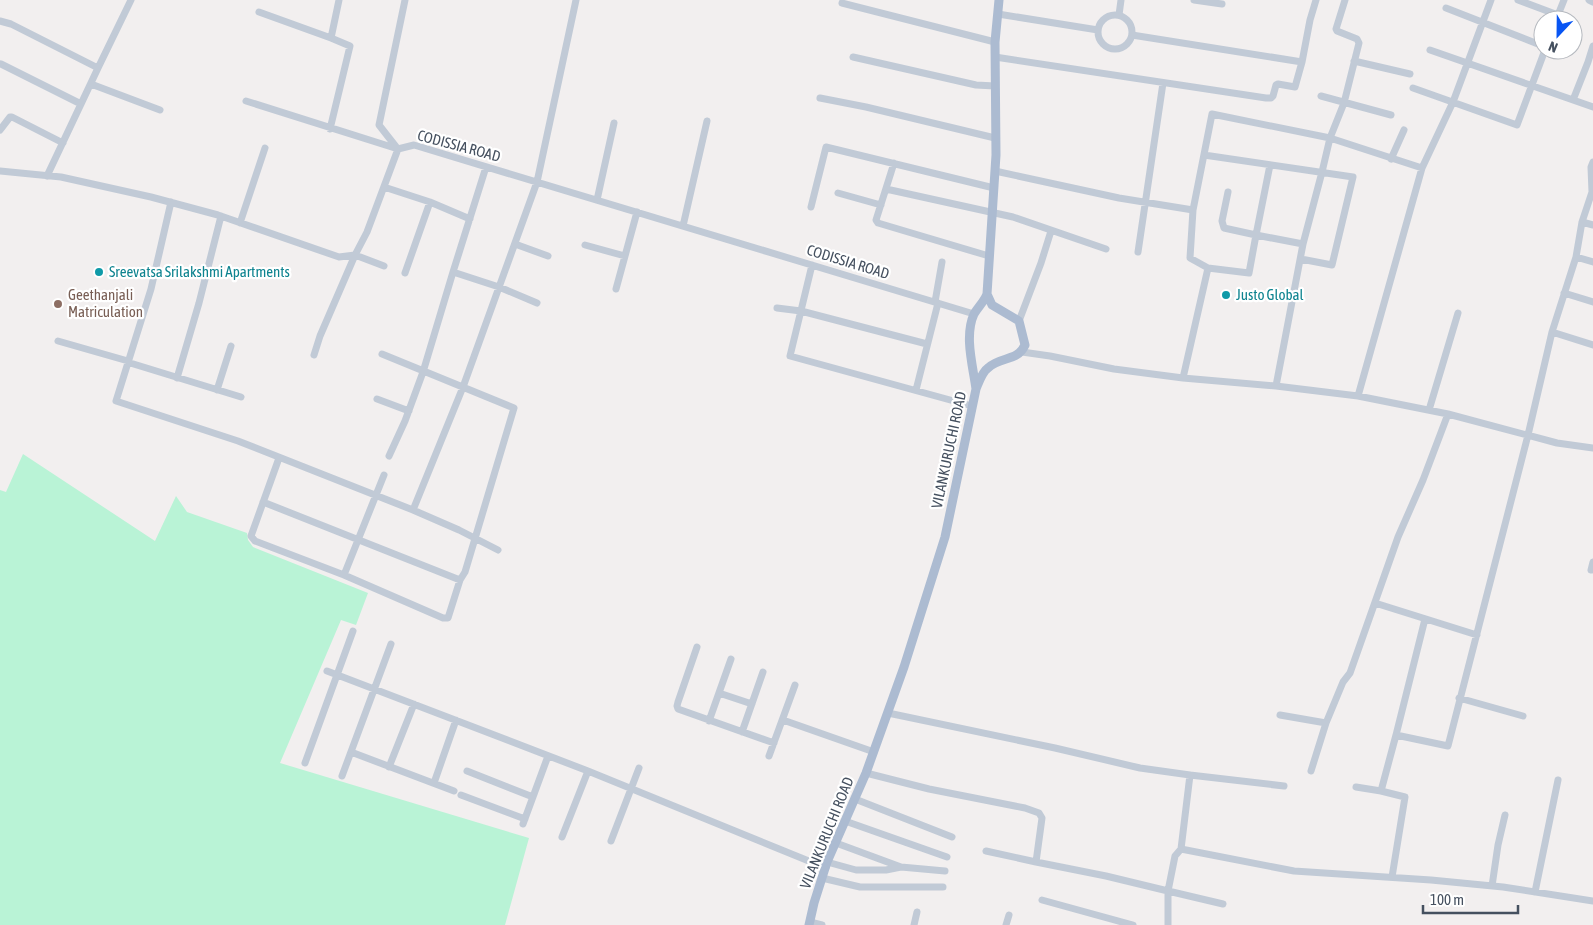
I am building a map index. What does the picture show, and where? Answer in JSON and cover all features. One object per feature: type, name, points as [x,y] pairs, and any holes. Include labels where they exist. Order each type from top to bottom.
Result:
[{"type":"main road","points":[[976,389],[970,350],[970,328],[974,314],[987,294],[995,171],[995,42],[1000,0]]},
{"type":"main road","points":[[987,294],[992,305],[1019,321],[1025,345],[1022,352]]},
{"type":"main road","name":"VILANKURUCHI ROAD","points":[[809,924],[822,878],[866,773],[888,713],[945,537],[976,389],[987,368],[996,362],[1013,358],[1022,352]]},
{"type":"street","points":[[47,176],[131,0]]},
{"type":"street","points":[[330,38],[339,0]]},
{"type":"street","points":[[398,149],[379,125],[405,0]]},
{"type":"street","points":[[413,510],[463,387],[537,182],[576,0]]},
{"type":"street","points":[[1119,15],[1122,0]]},
{"type":"street","points":[[1194,0],[1222,4]]},
{"type":"street","points":[[995,57],[1272,98],[1278,84],[1295,87],[1316,0]]},
{"type":"street","points":[[1276,386],[1303,244],[1330,138],[1344,103],[1359,43],[1357,39],[1336,29],[1345,0]]},
{"type":"street","points":[[1358,396],[1422,168],[1453,102],[1491,0]]},
{"type":"street","points":[[1518,0],[1541,10]]},
{"type":"street","points":[[1589,0],[1593,2]]},
{"type":"street","points":[[842,3],[995,42]]},
{"type":"street","points":[[1446,8],[1533,42]]},
{"type":"street","points":[[259,12],[350,46],[330,129]]},
{"type":"street","points":[[998,14],[1098,30]]},
{"type":"street","points":[[1119,15],[1124,17],[1131,25],[1132,35],[1126,45],[1115,49],[1109,48],[1100,41],[1098,30],[1099,24],[1108,16],[1119,15]]},
{"type":"street","points":[[0,21],[11,24],[98,68]]},
{"type":"street","points":[[1132,35],[1302,62]]},
{"type":"street","points":[[1573,100],[1591,63],[1593,46]]},
{"type":"street","points":[[1430,50],[1593,107]]},
{"type":"street","points":[[853,57],[976,85],[995,86]]},
{"type":"street","points":[[1413,88],[1517,125],[1541,60]]},
{"type":"street","points":[[1354,61],[1410,74]]},
{"type":"street","points":[[1,64],[81,104]]},
{"type":"street","points":[[1138,252],[1163,83]]},
{"type":"street","points":[[90,84],[160,110]]},
{"type":"street","points":[[1321,96],[1391,115]]},
{"type":"street","points":[[820,98],[866,106],[996,138]]},
{"type":"street","points":[[246,101],[398,149]]},
{"type":"street","points":[[1270,165],[1249,273],[1208,268],[1190,258],[1194,210],[1212,114],[1330,138],[1422,168]]},
{"type":"street","points":[[0,130],[7,119],[12,117],[63,143]]},
{"type":"street","points":[[683,226],[708,121]]},
{"type":"street","points":[[597,200],[614,123]]},
{"type":"street","points":[[1391,158],[1404,130]]},
{"type":"street","name":"CODISSIA ROAD","points":[[314,355],[320,336],[367,232],[398,149],[414,146],[974,314]]},
{"type":"street","points":[[811,207],[826,147],[994,188]]},
{"type":"street","points":[[240,222],[265,148]]},
{"type":"street","points":[[1204,156],[1353,177],[1332,265],[1301,259]]},
{"type":"street","points":[[1396,735],[1448,746],[1528,435],[1552,332],[1576,257],[1582,222],[1593,192],[1591,166],[1593,162]]},
{"type":"street","points":[[894,163],[876,220],[878,223],[989,256]]},
{"type":"street","points":[[389,456],[423,372],[486,167]]},
{"type":"street","points":[[0,171],[61,177],[171,202],[240,222],[339,257],[355,255],[384,266]]},
{"type":"street","points":[[995,171],[1119,198],[1194,210]]},
{"type":"street","points":[[384,187],[430,202],[470,219]]},
{"type":"street","points":[[886,189],[1013,217],[1106,249]]},
{"type":"street","points":[[1228,192],[1222,221],[1224,228],[1303,244]]},
{"type":"street","points":[[838,193],[881,205]]},
{"type":"street","points":[[171,202],[151,289],[116,401],[238,441],[413,510],[498,550]]},
{"type":"street","points":[[405,273],[430,202]]},
{"type":"street","points":[[616,289],[637,212]]},
{"type":"street","points":[[177,378],[200,303],[221,216]]},
{"type":"street","points":[[1582,222],[1593,226]]},
{"type":"street","points":[[1019,321],[1041,263],[1051,230]]},
{"type":"street","points":[[515,244],[548,256]]},
{"type":"street","points":[[585,245],[625,256]]},
{"type":"street","points":[[1576,257],[1593,262]]},
{"type":"street","points":[[916,390],[928,344],[942,262]]},
{"type":"street","points":[[812,265],[790,356],[972,406]]},
{"type":"street","points":[[1183,378],[1208,268]]},
{"type":"street","points":[[453,272],[499,287],[538,303]]},
{"type":"street","points":[[1564,293],[1593,302]]},
{"type":"street","points":[[777,308],[801,312],[928,344]]},
{"type":"street","points":[[1429,410],[1458,313]]},
{"type":"street","points":[[1552,332],[1593,345]]},
{"type":"street","points":[[58,341],[240,397]]},
{"type":"street","points":[[217,390],[231,346]]},
{"type":"street","points":[[1022,352],[1114,369],[1358,396],[1448,414],[1557,443],[1593,448]]},
{"type":"street","points":[[279,458],[251,536],[255,541],[344,575],[443,618],[448,618],[460,580],[465,572],[514,408],[382,354]]},
{"type":"street","points":[[377,399],[408,411]]},
{"type":"street","points":[[1311,771],[1326,724],[1343,682],[1350,673],[1398,537],[1448,414]]},
{"type":"street","points":[[344,575],[384,475]]},
{"type":"street","points":[[263,502],[460,580]]},
{"type":"street","points":[[1591,570],[1593,562]]},
{"type":"street","points":[[1375,603],[1477,635]]},
{"type":"street","points":[[1381,791],[1426,619]]},
{"type":"street","points":[[305,763],[353,631]]},
{"type":"street","points":[[342,776],[391,644]]},
{"type":"street","points":[[697,647],[677,706],[678,709],[774,743]]},
{"type":"street","points":[[709,721],[731,659]]},
{"type":"street","points":[[327,671],[827,865],[856,870],[886,870],[901,867]]},
{"type":"street","points":[[742,732],[763,672]]},
{"type":"street","points":[[769,756],[796,685]]},
{"type":"street","points":[[719,693],[752,704]]},
{"type":"street","points":[[1459,698],[1523,716]]},
{"type":"street","points":[[390,767],[414,704]]},
{"type":"street","points":[[888,713],[1140,768],[1284,786]]},
{"type":"street","points":[[1280,715],[1326,724]]},
{"type":"street","points":[[434,783],[456,720]]},
{"type":"street","points":[[783,720],[874,752]]},
{"type":"street","points":[[351,752],[454,791]]},
{"type":"street","points":[[461,795],[524,822],[548,756]]},
{"type":"street","points":[[611,841],[639,768]]},
{"type":"street","points":[[467,771],[533,797]]},
{"type":"street","points":[[562,837],[588,771]]},
{"type":"street","points":[[866,773],[894,781],[1025,808],[1039,813],[1042,818],[1036,862]]},
{"type":"street","points":[[1168,925],[1168,891],[1175,856],[1181,849],[1190,775]]},
{"type":"street","points":[[1535,892],[1558,780]]},
{"type":"street","points":[[1356,787],[1405,797],[1392,877]]},
{"type":"street","points":[[855,799],[952,837]]},
{"type":"street","points":[[1492,886],[1505,814]]},
{"type":"street","points":[[845,821],[947,857]]},
{"type":"street","points":[[836,843],[901,867],[945,871]]},
{"type":"street","points":[[1181,849],[1294,871],[1492,886],[1593,901]]},
{"type":"street","points":[[986,851],[1096,874],[1223,904]]},
{"type":"street","points":[[822,878],[860,887],[943,887]]},
{"type":"street","points":[[1042,900],[1133,925]]},
{"type":"street","points":[[914,925],[917,912]]},
{"type":"street","points":[[1006,925],[1009,915]]},
{"type":"street","points":[[809,924],[822,925]]},
{"type":"green space","points":[[23,454],[155,541],[176,496],[187,512],[247,533],[248,540],[253,547],[368,593],[356,625],[341,620],[280,763],[529,838],[505,925],[0,925],[0,490],[6,492]]},
{"type":"place","name":"Sreevatsa Srilakshmi Apartments","points":[[99,272]]},
{"type":"place","name":"Justo Global","points":[[1226,295]]},
{"type":"place","name":"Geethanjali Matriculation","points":[[58,304]]}]
